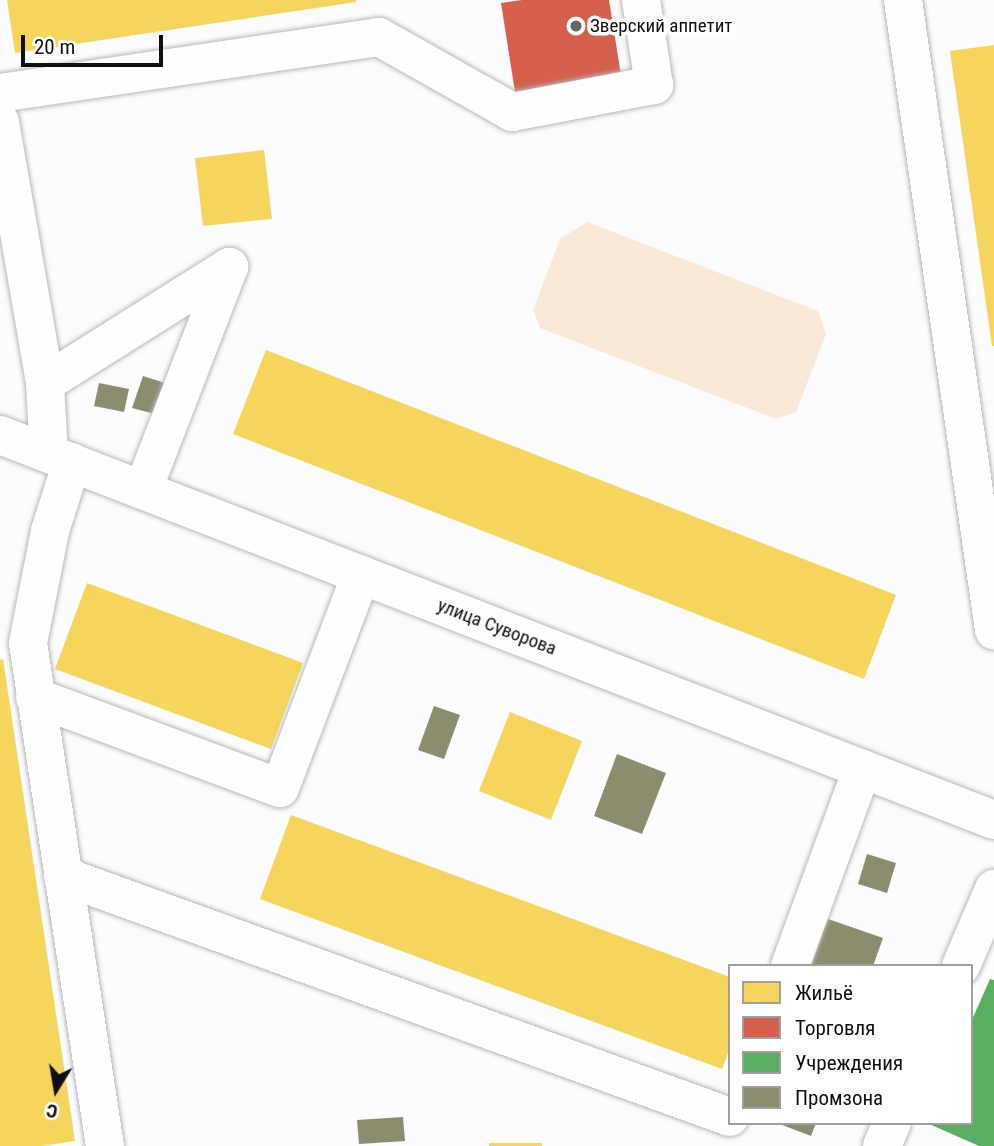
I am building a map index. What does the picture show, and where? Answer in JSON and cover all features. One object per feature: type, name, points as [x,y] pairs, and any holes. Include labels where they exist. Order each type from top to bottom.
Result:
[{"type":"street","points":[[0,93],[379,37],[512,112],[654,85],[641,0]]},
{"type":"street","points":[[903,0],[994,630]]},
{"type":"street","points":[[0,122],[60,458],[50,531],[28,643],[105,1146]]},
{"type":"street","points":[[45,383],[229,267],[143,490]]},
{"type":"street","name":"улица Суворова","points":[[0,435],[994,820]]},
{"type":"street","points":[[35,697],[280,789],[361,575]]},
{"type":"street","points":[[791,964],[862,769]]},
{"type":"street","points":[[63,876],[728,1116]]},
{"type":"street","points":[[962,964],[994,889]]},
{"type":"street","points":[[882,1146],[891,1125]]},
{"type":"shaded area","points":[[587,222],[818,311],[826,334],[796,412],[776,419],[540,328],[533,310],[560,239]]},
{"type":"building: Жильё","points":[[7,0],[356,0],[356,2],[15,53]]},
{"type":"building: Жильё","points":[[994,45],[994,346],[992,346],[950,51]]},
{"type":"building: Жильё","points":[[264,150],[272,219],[203,226],[195,158]]},
{"type":"building: Жильё","points":[[266,350],[896,595],[864,679],[233,434]]},
{"type":"building: Жильё","points":[[87,583],[303,663],[271,749],[55,669]]},
{"type":"building: Жильё","points":[[3,659],[75,1141],[41,1146],[0,1146],[0,660]]},
{"type":"building: Жильё","points":[[510,712],[582,741],[551,820],[479,791]]},
{"type":"building: Жильё","points":[[291,815],[728,976],[728,1053],[722,1069],[260,899]]},
{"type":"building: Жильё","points":[[489,1143],[542,1143],[542,1146],[489,1146]]},
{"type":"building: Торговля","points":[[522,0],[609,0],[621,75],[515,92],[501,3]]},
{"type":"building: Учреждения","points":[[990,979],[994,980],[994,1146],[979,1146],[932,1125],[973,1125],[973,1017]]},
{"type":"building: Промзона","points":[[143,376],[165,383],[155,414],[132,408]]},
{"type":"building: Промзона","points":[[99,383],[129,389],[124,412],[94,406]]},
{"type":"building: Промзона","points":[[434,706],[460,715],[444,759],[418,750]]},
{"type":"building: Промзона","points":[[617,754],[666,773],[642,834],[594,816]]},
{"type":"building: Промзона","points":[[867,854],[896,863],[887,893],[858,884]]},
{"type":"building: Промзона","points":[[828,919],[883,938],[874,964],[812,964]]},
{"type":"building: Промзона","points":[[403,1117],[405,1141],[359,1144],[357,1120]]},
{"type":"building: Промзона","points":[[782,1125],[815,1125],[811,1136]]},
{"type":"place","name":"Зверский аппетит","points":[[576,26]]}]
